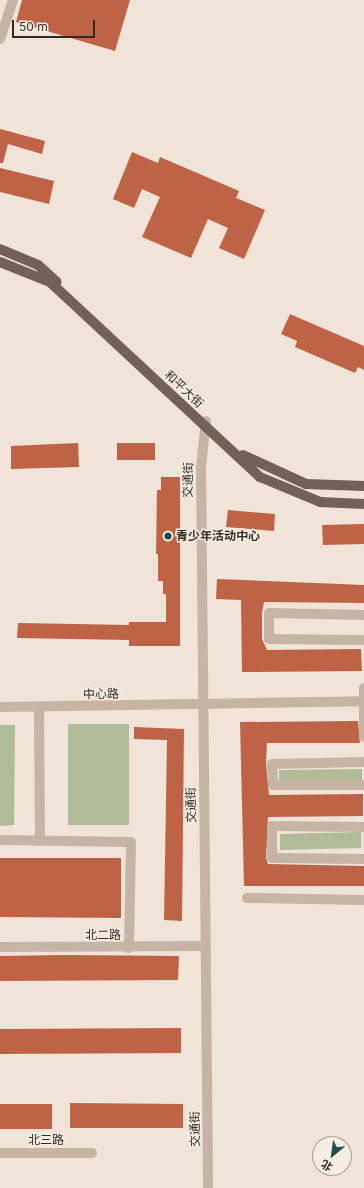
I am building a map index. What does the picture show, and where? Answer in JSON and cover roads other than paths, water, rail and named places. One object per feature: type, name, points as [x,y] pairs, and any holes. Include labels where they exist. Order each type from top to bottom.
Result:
[{"type":"main road","name":"和平大街","points":[[0,249],[38,265],[206,424],[260,478],[320,502],[364,504]]},
{"type":"main road","name":"和平大街","points":[[0,262],[50,282],[247,460],[306,484],[364,486]]},
{"type":"street","points":[[0,39],[12,0]]},
{"type":"street","name":"交通街","points":[[206,424],[201,466],[208,1188]]},
{"type":"street","points":[[364,615],[268,613],[269,639],[364,640]]},
{"type":"street","points":[[364,688],[364,737]]},
{"type":"street","name":"中心路","points":[[0,707],[39,708],[364,701]]},
{"type":"street","points":[[39,708],[40,841]]},
{"type":"street","points":[[364,762],[272,764],[273,785],[364,785]]},
{"type":"street","points":[[364,826],[272,826],[272,858],[364,858]]},
{"type":"street","points":[[0,840],[131,842],[129,948]]},
{"type":"street","points":[[247,898],[364,900]]},
{"type":"street","name":"北二路","points":[[0,947],[129,948],[206,946]]},
{"type":"street","name":"北三路","points":[[0,1153],[92,1153]]},
{"type":"place","name":"青少年活动中心","points":[[168,536]]}]
